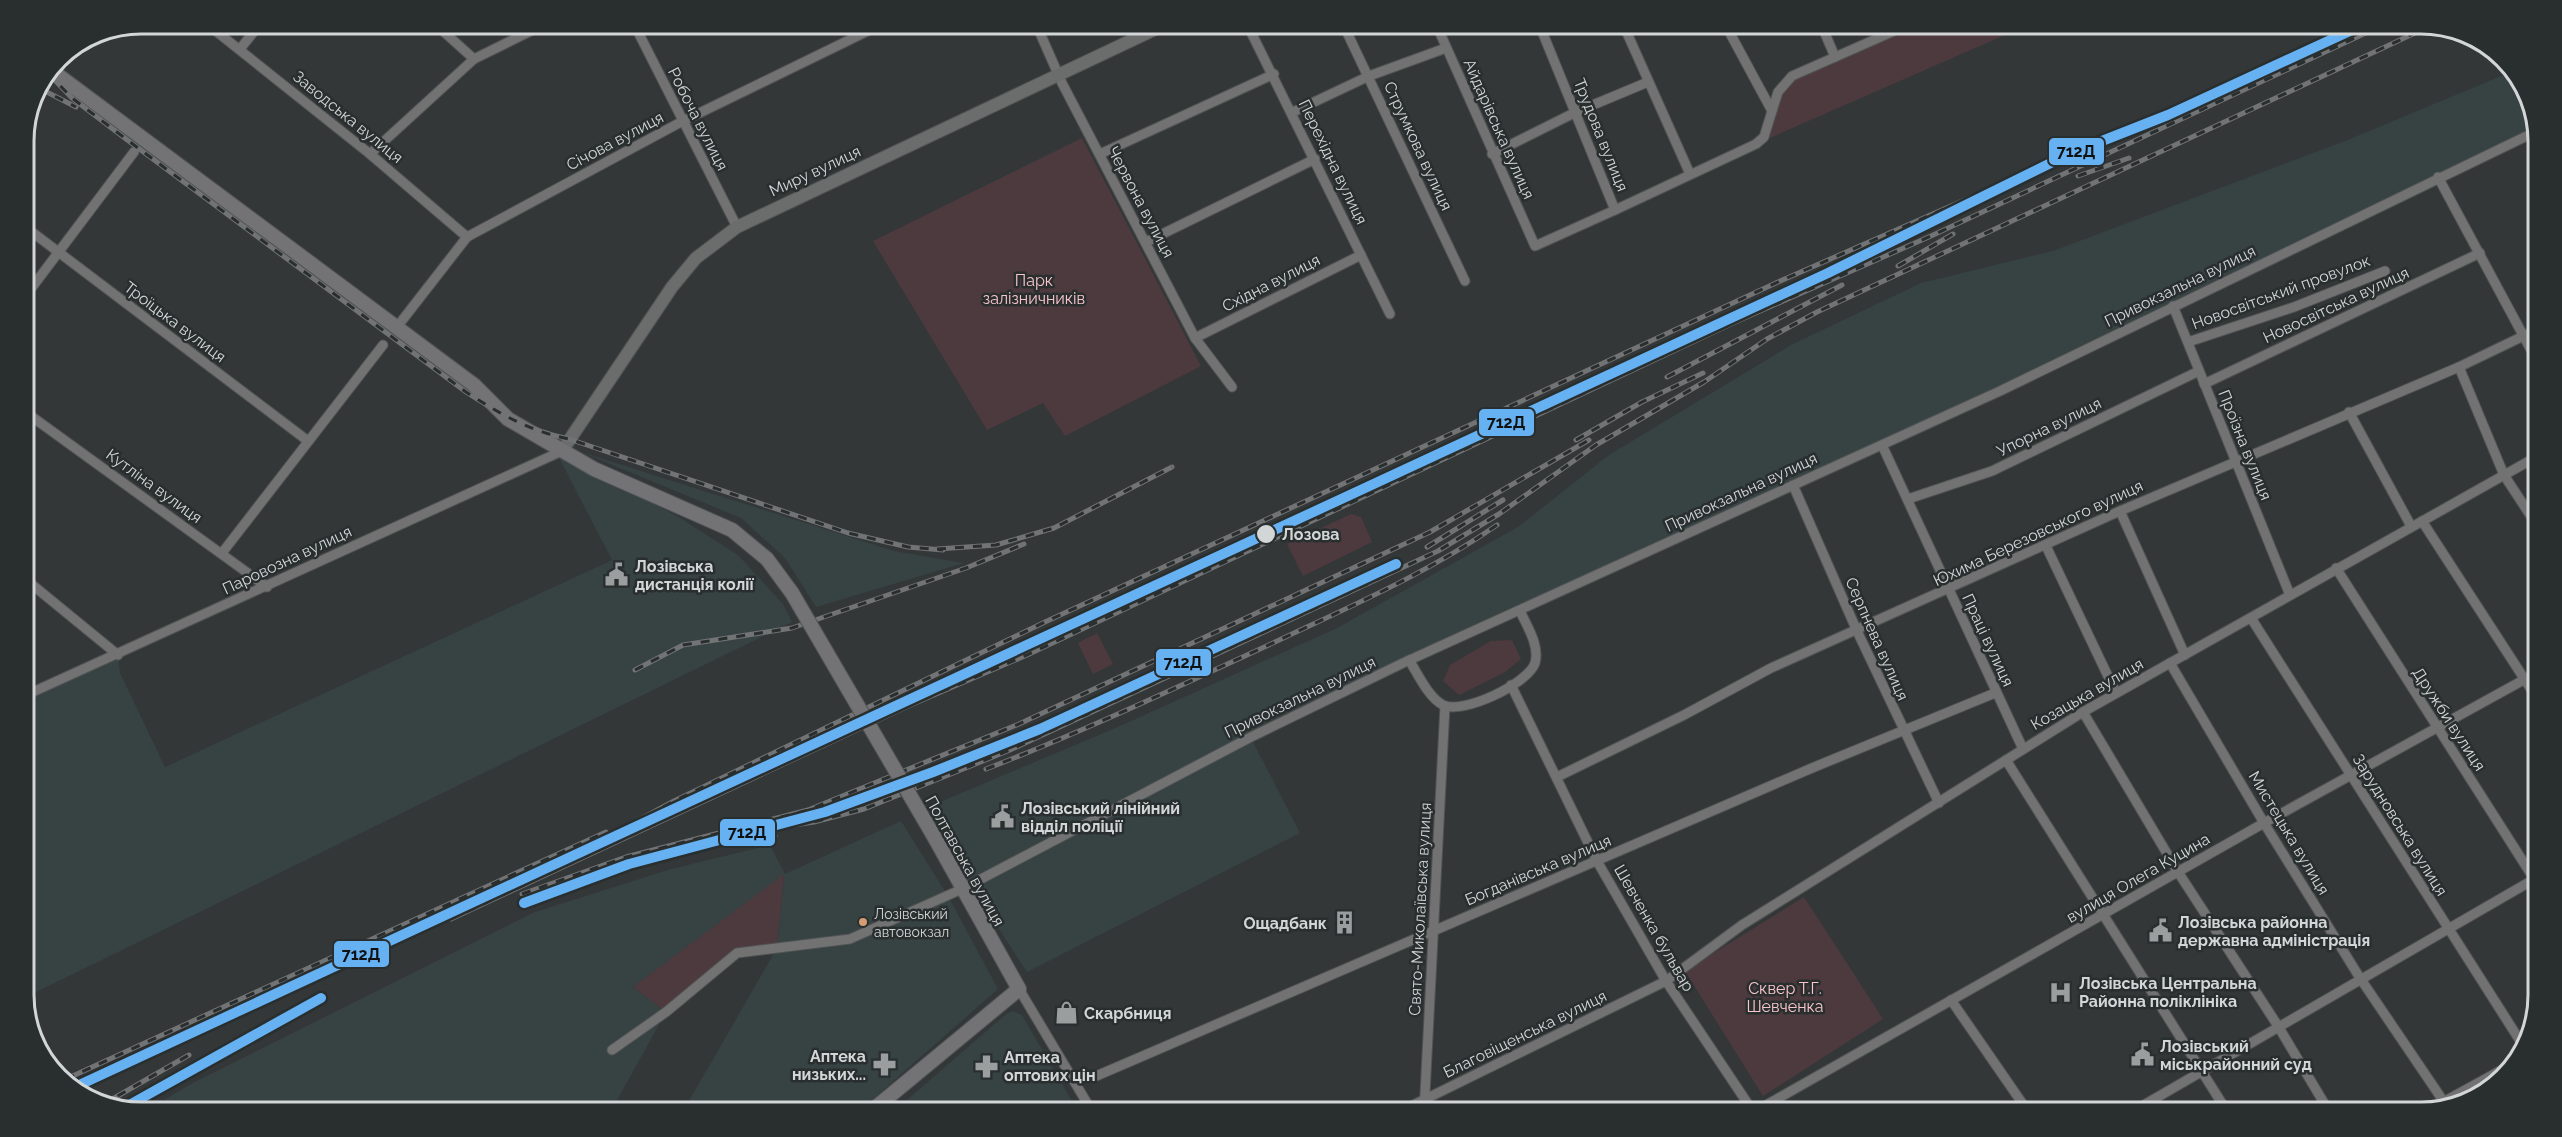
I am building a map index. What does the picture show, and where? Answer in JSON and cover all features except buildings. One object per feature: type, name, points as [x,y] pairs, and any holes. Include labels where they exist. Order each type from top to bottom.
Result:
[{"type":"main road","name":"Миру вулиця","points":[[562,452],[672,287],[696,258],[737,227],[1145,34]]},
{"type":"main road","name":"Полтавська вулиця","points":[[58,75],[474,385],[508,420],[594,469],[732,530],[767,559],[792,593],[936,840],[1018,989]]},
{"type":"main road","points":[[882,1102],[1018,989]]},
{"type":"street","name":"Заводська вулиця","points":[[220,34],[370,154],[467,237]]},
{"type":"street","points":[[240,49],[252,34]]},
{"type":"street","points":[[446,34],[474,59]]},
{"type":"street","points":[[370,154],[474,59],[525,34]]},
{"type":"street","name":"Робоча вулиця","points":[[639,34],[681,122],[737,227]]},
{"type":"street","name":"Січова вулиця","points":[[397,327],[467,237],[681,122],[861,34]]},
{"type":"street","name":"Червона вулиця","points":[[1040,34],[1059,76],[1195,338],[1232,387]]},
{"type":"street","name":"Перехідна вулиця","points":[[1252,34],[1293,112],[1390,314]]},
{"type":"street","name":"Струмкова вулиця","points":[[1348,34],[1465,281]]},
{"type":"street","name":"Айдарівська вулиця","points":[[1440,34],[1535,246]]},
{"type":"street","name":"Трудова вулиця","points":[[1535,246],[1615,210],[1543,34]]},
{"type":"street","points":[[1627,34],[1690,174]]},
{"type":"street","points":[[1730,34],[1772,111]]},
{"type":"street","points":[[1825,34],[1835,57]]},
{"type":"street","points":[[1615,210],[1756,144],[1764,137],[1778,92],[1792,76],[1887,34]]},
{"type":"street","points":[[1293,112],[1369,76],[1446,48]]},
{"type":"street","points":[[1100,154],[1274,74]]},
{"type":"street","points":[[1492,154],[1576,112],[1648,82]]},
{"type":"street","name":"Привокзальна вулиця","points":[[612,1050],[666,1012],[737,953],[850,939],[962,890],[1251,737],[1409,660],[1882,445],[2527,136]]},
{"type":"street","points":[[35,284],[134,152]]},
{"type":"street","points":[[1146,242],[1316,159]]},
{"type":"street","points":[[2438,177],[2527,343]]},
{"type":"street","name":"Троїцька вулиця","points":[[35,235],[308,441]]},
{"type":"street","name":"Новосвітська вулиця","points":[[2204,384],[2480,253]]},
{"type":"street","name":"Східна вулиця","points":[[1195,338],[1361,255]]},
{"type":"street","name":"Новосвітський провулок","points":[[2188,342],[2294,307],[2385,271]]},
{"type":"street","name":"Проїзна вулиця","points":[[2173,306],[2290,595]]},
{"type":"street","name":"Юхима Березовського вулиця","points":[[1557,777],[1684,715],[1772,668],[1949,591],[2120,511],[2527,335]]},
{"type":"street","points":[[222,553],[383,345]]},
{"type":"street","points":[[2458,367],[2504,475],[2527,510]]},
{"type":"street","name":"Упорна вулиця","points":[[1908,499],[1992,471],[2199,371]]},
{"type":"street","points":[[2349,412],[2411,526]]},
{"type":"street","name":"Кутліна вулиця","points":[[35,419],[267,587]]},
{"type":"street","name":"Праці вулиця","points":[[1882,445],[1995,693],[2023,749]]},
{"type":"street","name":"Паровозна вулиця","points":[[35,691],[562,452]]},
{"type":"street","name":"Козацька вулиця","points":[[1666,981],[1742,926],[2083,712],[2527,462]]},
{"type":"street","name":"Серпнева вулиця","points":[[1793,485],[1903,732],[1939,803]]},
{"type":"street","points":[[2120,511],[2185,655]]},
{"type":"street","points":[[2422,521],[2528,683]]},
{"type":"street","points":[[2046,546],[2116,693]]},
{"type":"street","name":"Дружби вулиця","points":[[2336,568],[2436,728],[2528,866]]},
{"type":"street","points":[[35,587],[118,655]]},
{"type":"street","points":[[1409,660],[1433,697],[1445,706],[1465,707],[1510,686],[1530,672],[1536,658],[1534,644],[1520,611]]},
{"type":"street","name":"Зарудновська вулиця","points":[[2251,618],[2518,1038]]},
{"type":"street","name":"Мистецька вулиця","points":[[2170,663],[2264,823],[2360,978],[2443,1100]]},
{"type":"street","name":"вулиця Олега Куцина","points":[[1773,1102],[2264,823],[2353,776],[2525,679]]},
{"type":"street","name":"Шевченка бульвар","points":[[1510,686],[1597,861],[1666,981],[1747,1102]]},
{"type":"street","name":"Богданівська вулиця","points":[[1094,1077],[1812,768],[1995,693]]},
{"type":"street","name":"Свято-Миколаївська вулиця","points":[[1425,1100],[1445,706]]},
{"type":"street","points":[[2083,712],[2178,872],[2278,1026],[2323,1102]]},
{"type":"street","points":[[2006,760],[2221,1102]]},
{"type":"street","points":[[2149,1102],[2447,928],[2528,885]]},
{"type":"street","name":"Благовіщенська вулиця","points":[[1421,1102],[1666,981]]},
{"type":"street","points":[[1018,989],[1086,1102]]},
{"type":"street","points":[[1951,1000],[2021,1102]]},
{"type":"street","points":[[2457,1096],[2490,1077]]},
{"type":"shaded area","points":[[2504,75],[2522,107],[2527,134],[2173,306],[1251,738],[1300,833],[1027,972],[970,885],[933,805],[1120,726],[1337,628],[1518,527],[1609,455],[1791,345],[1921,283],[2053,251],[2345,141]]},
{"type":"shaded area","points":[[581,452],[894,551],[964,563],[816,607],[785,558],[741,518]]},
{"type":"shaded area","points":[[557,454],[677,516],[738,555],[783,604],[792,622],[35,993],[35,691],[118,655],[120,673],[165,767],[612,560]]},
{"type":"shaded area","points":[[901,821],[948,896],[998,989],[870,1102],[688,1102],[777,948],[784,875],[633,987],[666,1012],[616,1102],[161,1102],[187,1086],[535,912],[671,869],[770,845],[785,874]]},
{"type":"shaded area","points":[[1013,1011],[1022,1015],[1073,1102],[905,1102],[1006,1014]]},
{"type":"green space","points":[[1889,34],[2007,34],[1756,144],[1784,84]]},
{"type":"green space","name":"Парк залізничників","points":[[1082,138],[1201,366],[1065,436],[1043,403],[987,430],[873,241]]},
{"type":"green space","points":[[1351,514],[1361,517],[1372,542],[1303,576],[1287,544]]},
{"type":"green space","points":[[1097,633],[1113,664],[1093,674],[1078,643]]},
{"type":"green space","points":[[1512,640],[1521,659],[1505,672],[1459,695],[1443,681],[1450,665],[1491,641]]},
{"type":"green space","points":[[784,874],[777,948],[737,953],[666,1012],[633,987]]},
{"type":"green space","name":"Сквер Т.Г. Шевченка","points":[[1804,897],[1883,1019],[1763,1096],[1685,971]]},
{"type":"railway","points":[[451,919],[906,707],[1027,655],[1733,323],[1931,236],[2364,34]]},
{"type":"railway","points":[[761,830],[814,822],[864,809],[1010,750],[1438,551],[1499,514],[1596,445],[1704,382],[1767,339],[1817,312],[2413,34]]},
{"type":"railway","points":[[54,79],[72,98],[126,139],[466,392],[503,414],[554,436],[569,439],[848,533],[908,547],[943,550]]},
{"type":"railway","points":[[47,92],[76,107]]},
{"type":"railway","points":[[600,841],[674,801],[1045,622],[1778,282],[2069,154]]},
{"type":"railway","points":[[2078,176],[2129,158]]},
{"type":"railway","points":[[1898,266],[1953,234]]},
{"type":"railway","points":[[1667,377],[1842,285]]},
{"type":"railway","points":[[1576,440],[1642,402],[1703,373]]},
{"type":"railway","points":[[522,894],[626,857],[808,810],[1019,724],[1430,532],[1589,440]]},
{"type":"railway","points":[[937,549],[996,545],[1054,528],[1172,467]]},
{"type":"railway","points":[[1427,547],[1503,500]]},
{"type":"railway","points":[[986,769],[1132,708],[1360,602],[1416,574],[1497,525]]},
{"type":"railway","points":[[635,670],[683,645],[792,628],[966,568],[1024,544]]},
{"type":"railway","points":[[72,1076],[606,832]]},
{"type":"railway","points":[[683,850],[775,836]]},
{"type":"railway","points":[[113,1098],[189,1055]]},
{"type":"transit line","name":"712Д","points":[[81,1084],[1828,273],[2069,154],[2168,115],[2343,34]]},
{"type":"transit line","name":"712Д","points":[[524,903],[629,864],[825,812],[933,772],[1040,729],[1396,564]]},
{"type":"transit line","name":"712Д","points":[[135,1102],[321,998]]},
{"type":"place","name":"Лозова","points":[[1266,534]]},
{"type":"place","name":"Лозівська дистанція колії","points":[[617,575]]},
{"type":"place","name":"Лозівський лінійний відділ поліції","points":[[1003,817]]},
{"type":"place","name":"Лозівський автовокзал","points":[[863,922]]},
{"type":"place","name":"Ощадбанк","points":[[1345,923]]},
{"type":"place","name":"Лозівська районна державна адміністрація","points":[[2160,931]]},
{"type":"place","name":"Лозівська Центральна Районна поліклініка","points":[[2061,992]]},
{"type":"place","name":"Скарбниця","points":[[1066,1013]]},
{"type":"place","name":"Лозівський міськрайонний суд","points":[[2142,1055]]},
{"type":"place","name":"Аптека низьких...","points":[[884,1065]]},
{"type":"place","name":"Аптека оптових цін","points":[[986,1066]]}]
